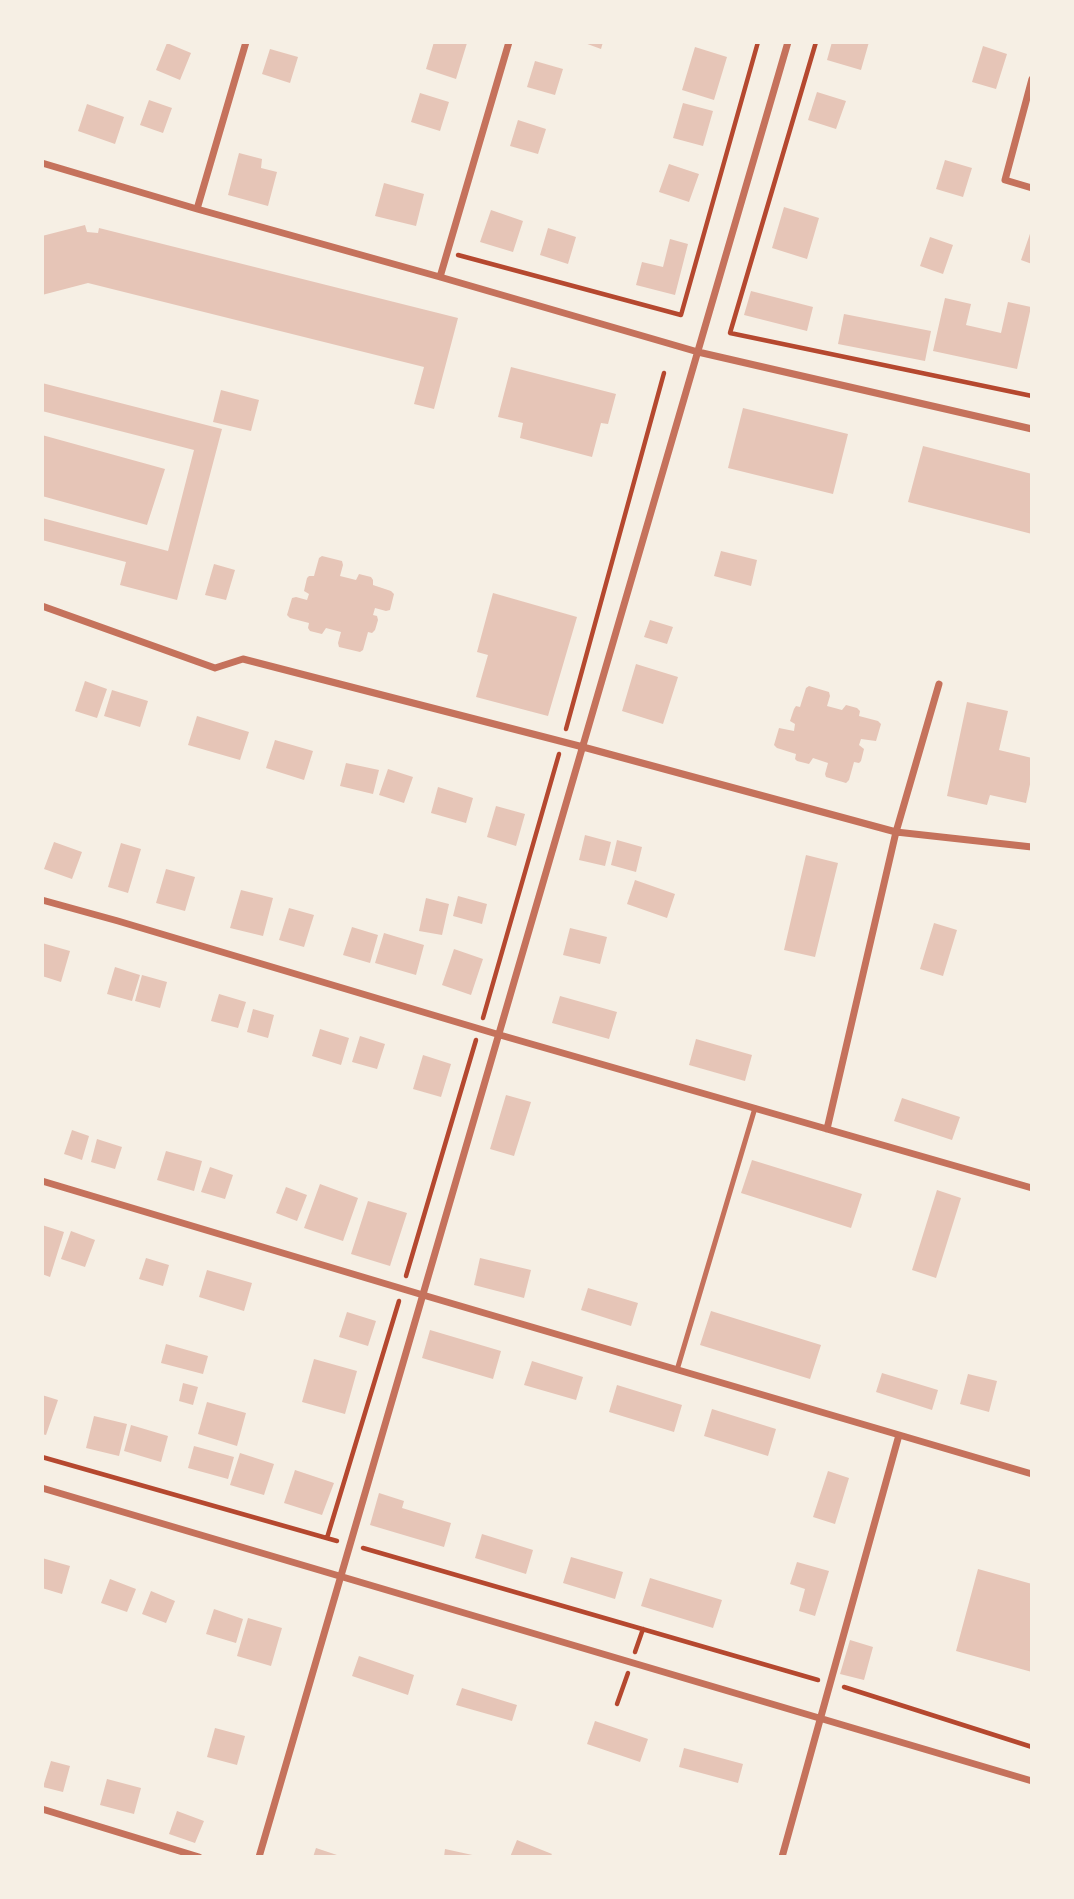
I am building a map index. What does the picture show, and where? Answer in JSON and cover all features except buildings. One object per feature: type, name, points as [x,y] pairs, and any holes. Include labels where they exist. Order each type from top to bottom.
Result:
[{"type":"street","points":[[197,209],[246,42]]},
{"type":"street","points":[[440,276],[509,42]]},
{"type":"street","points":[[259,1857],[788,42]]},
{"type":"street","points":[[1032,79],[1005,180],[1032,188]]},
{"type":"street","points":[[42,163],[698,352],[1032,429]]},
{"type":"street","points":[[42,606],[215,668],[243,659],[563,741],[896,832],[1032,847]]},
{"type":"street","points":[[827,1129],[896,832],[939,684]]},
{"type":"street","points":[[42,900],[1032,1188]]},
{"type":"street","points":[[42,1181],[423,1296],[1032,1474]]},
{"type":"street","points":[[782,1857],[899,1435]]},
{"type":"street","points":[[42,1488],[1032,1781]]},
{"type":"street","points":[[42,1809],[199,1857]]},
{"type":"lane","points":[[677,1370],[755,1108]]},
{"type":"path","points":[[447,252],[681,315],[758,42]]},
{"type":"path","points":[[816,42],[730,333],[1032,396]]},
{"type":"path","points":[[327,1538],[480,1029],[563,741],[664,373]]},
{"type":"path","points":[[42,1457],[830,1683],[1032,1747]]}]
